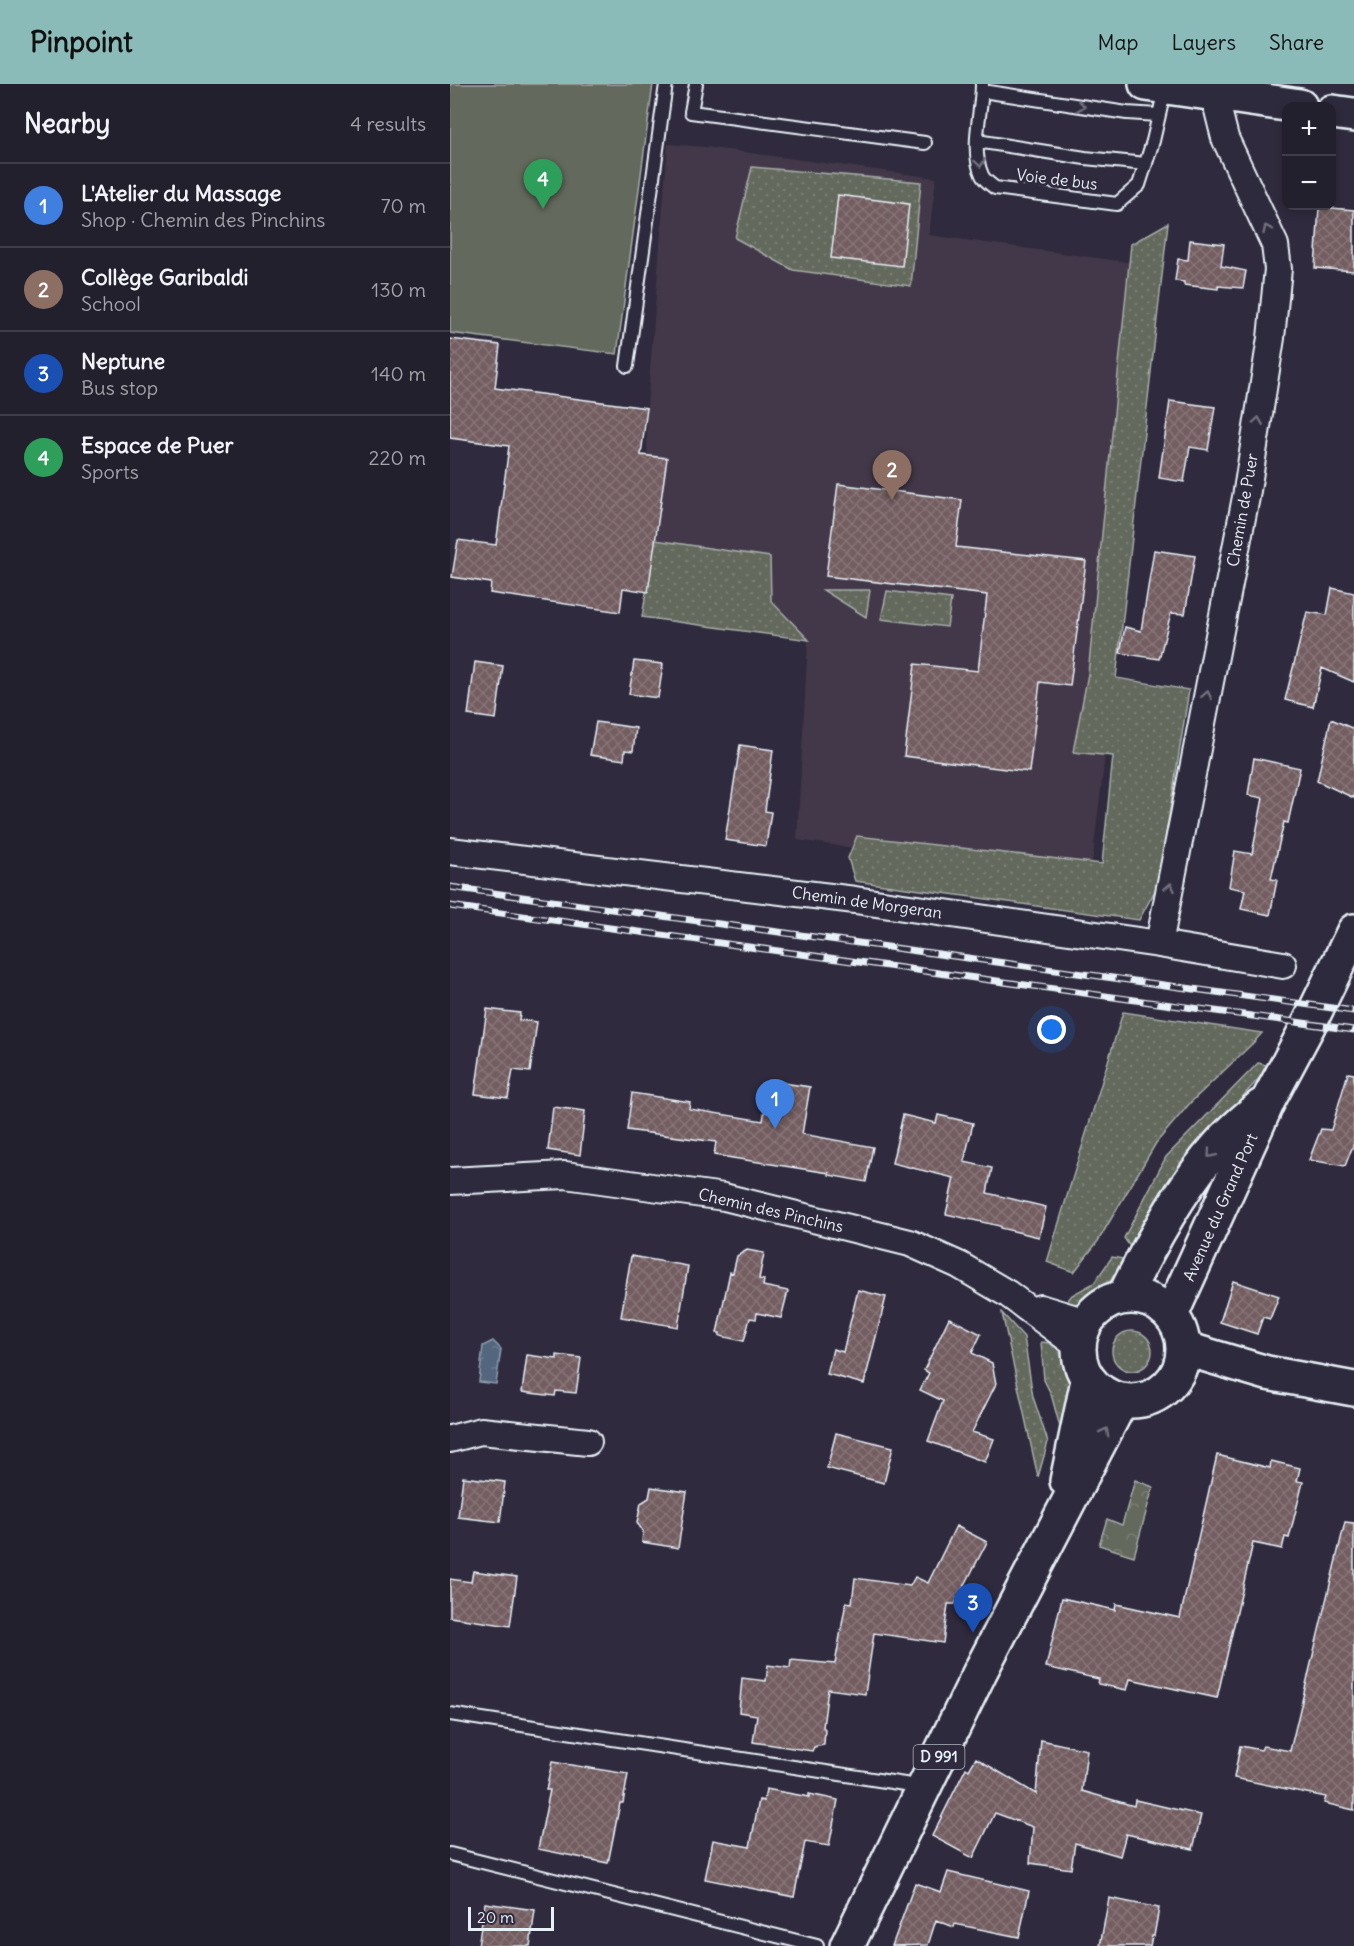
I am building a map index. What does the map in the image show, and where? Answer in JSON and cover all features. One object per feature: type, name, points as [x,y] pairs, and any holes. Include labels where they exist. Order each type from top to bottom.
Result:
[{"type":"main road","points":[[1156,95],[1214,89],[1282,102]]},
{"type":"main road","points":[[1336,113],[1354,115]]},
{"type":"main road","name":"Avenue du Grand Port","points":[[1171,1316],[1269,1099],[1309,1024],[1345,970],[1354,930]]},
{"type":"main road","name":"Avenue du Grand Port","points":[[1124,1297],[1144,1257],[1196,1173],[1230,1133],[1269,1099]]},
{"type":"main road","points":[[1124,1297],[1138,1297],[1150,1300],[1171,1316],[1180,1331],[1183,1348],[1181,1365],[1173,1381],[1163,1392],[1136,1402],[1122,1401],[1097,1390],[1088,1380],[1080,1364],[1082,1334],[1102,1305],[1124,1297]]},
{"type":"main road","points":[[1183,1348],[1267,1373],[1354,1389]]},
{"type":"main road","points":[[1173,1381],[1267,1373]]},
{"type":"main road","name":"D 991","points":[[1059,1521],[1088,1380]]},
{"type":"main road","name":"D 991","points":[[847,1946],[980,1672],[1122,1401]]},
{"type":"street","name":"Chemin de Puer","points":[[1159,944],[1246,497],[1271,338],[1278,269],[1275,245],[1225,138],[1214,89]]},
{"type":"street","name":"Chemin de Morgeran","points":[[450,851],[855,900],[1159,944],[1283,965]]},
{"type":"street","name":"Chemin des Pinchins","points":[[450,1181],[565,1175],[724,1197],[910,1243],[959,1265],[1008,1294],[1046,1310],[1082,1334]]},
{"type":"street","points":[[450,1439],[481,1431],[588,1442]]},
{"type":"lane","points":[[627,366],[666,84]]},
{"type":"lane","points":[[696,84],[691,112],[925,143]]},
{"type":"lane","name":"Voie de bus","points":[[982,88],[1116,111],[1156,95],[1146,164],[1139,185],[1117,204],[995,188],[982,177],[978,164],[977,141],[982,88]]},
{"type":"lane","name":"Voie de bus","points":[[977,141],[1085,158],[1146,164]]},
{"type":"lane","points":[[450,1714],[925,1787]]},
{"type":"lane","points":[[450,1854],[817,1946]]},
{"type":"shaded area","points":[[668,144],[936,178],[929,235],[1163,267],[1090,881],[797,840],[808,640],[648,592],[647,408]]},
{"type":"green space","points":[[450,84],[653,84],[617,354],[450,333]]},
{"type":"green space","points":[[752,167],[921,182],[911,286],[793,270],[735,238]]},
{"type":"green space","points":[[1168,223],[1116,678],[1189,690],[1158,885],[1139,920],[855,881],[848,858],[857,836],[1102,864],[1113,756],[1073,752],[1088,674],[1131,244]]},
{"type":"green space","points":[[655,540],[770,557],[771,601],[809,640],[642,617]]},
{"type":"green space","points":[[823,590],[870,590],[866,617]]},
{"type":"green space","points":[[887,591],[951,599],[947,627],[881,619]]},
{"type":"green space","points":[[1123,1012],[1262,1033],[1191,1102],[1156,1143],[1098,1241],[1074,1272],[1047,1262]]},
{"type":"green space","points":[[1258,1063],[1270,1066],[1185,1161],[1136,1247],[1129,1245],[1124,1238],[1166,1157]]},
{"type":"green space","points":[[1112,1257],[1123,1259],[1101,1292],[1086,1301],[1064,1305],[1072,1295],[1094,1283]]},
{"type":"green space","points":[[1002,1313],[1024,1337],[1033,1397],[1048,1442],[1038,1477]]},
{"type":"green space","points":[[1132,1331],[1146,1337],[1152,1351],[1146,1365],[1132,1371],[1118,1365],[1112,1351],[1118,1337]]},
{"type":"green space","points":[[1041,1342],[1060,1348],[1070,1372],[1075,1395],[1065,1445],[1051,1394],[1044,1380]]},
{"type":"green space","points":[[1135,1480],[1153,1487],[1134,1556],[1099,1545],[1107,1519],[1122,1525]]},
{"type":"water","points":[[493,1341],[501,1349],[496,1384],[479,1382],[483,1346]]},
{"type":"building","points":[[838,195],[909,204],[902,266],[831,258]]},
{"type":"building","points":[[1319,210],[1354,210],[1354,271],[1315,268]]},
{"type":"building","points":[[1190,240],[1224,244],[1221,266],[1246,271],[1243,288],[1218,286],[1218,289],[1184,285],[1184,282],[1175,281],[1178,259],[1188,260]]},
{"type":"building","points":[[450,339],[500,345],[495,388],[647,408],[641,455],[667,458],[648,592],[623,588],[620,612],[490,593],[491,583],[452,577],[458,540],[496,545],[509,446],[450,438]]},
{"type":"building","points":[[1170,401],[1215,407],[1208,450],[1190,447],[1184,482],[1159,478]]},
{"type":"building","points":[[838,484],[962,500],[956,547],[1086,561],[1070,686],[1040,682],[1029,772],[904,756],[915,664],[978,671],[987,595],[826,576]]},
{"type":"building","points":[[1154,550],[1195,556],[1185,614],[1171,613],[1159,659],[1120,653],[1125,627],[1141,631]]},
{"type":"building","points":[[1332,588],[1354,593],[1354,682],[1322,668],[1313,707],[1285,700],[1307,612],[1327,615]]},
{"type":"building","points":[[634,661],[663,664],[658,698],[629,694]]},
{"type":"building","points":[[475,662],[503,666],[496,719],[468,715]]},
{"type":"building","points":[[1331,719],[1354,729],[1354,798],[1317,781]]},
{"type":"building","points":[[596,722],[636,728],[633,751],[625,750],[624,760],[590,755]]},
{"type":"building","points":[[740,745],[773,750],[765,811],[771,812],[766,846],[725,840]]},
{"type":"building","points":[[1254,758],[1300,768],[1288,823],[1284,822],[1271,879],[1277,880],[1270,915],[1241,909],[1245,890],[1229,887],[1235,851],[1252,854],[1263,798],[1248,795]]},
{"type":"building","points":[[487,1009],[520,1013],[519,1020],[537,1022],[530,1072],[513,1070],[508,1098],[475,1094]]},
{"type":"building","points":[[1348,1073],[1354,1074],[1354,1143],[1345,1166],[1309,1160],[1321,1129],[1331,1130]]},
{"type":"building","points":[[769,1081],[810,1087],[802,1134],[873,1147],[866,1182],[829,1175],[829,1173],[714,1155],[716,1142],[627,1130],[632,1093],[690,1102],[689,1109],[763,1121]]},
{"type":"building","points":[[553,1107],[585,1111],[580,1155],[548,1150]]},
{"type":"building","points":[[903,1115],[936,1123],[938,1115],[973,1123],[964,1162],[992,1168],[987,1193],[1046,1207],[1039,1237],[946,1214],[954,1178],[892,1163]]},
{"type":"building","points":[[747,1250],[764,1253],[759,1279],[764,1280],[763,1286],[788,1291],[781,1318],[757,1313],[756,1319],[750,1318],[744,1341],[720,1336],[720,1333],[717,1333],[730,1272],[733,1273],[737,1256]]},
{"type":"building","points":[[631,1256],[688,1266],[678,1327],[621,1317]]},
{"type":"building","points":[[1233,1281],[1279,1296],[1270,1319],[1263,1317],[1257,1334],[1220,1322]]},
{"type":"building","points":[[858,1290],[886,1297],[864,1384],[827,1374],[833,1349],[843,1352]]},
{"type":"building","points":[[949,1318],[981,1334],[972,1353],[992,1363],[996,1384],[972,1432],[994,1439],[985,1462],[928,1441],[943,1401],[920,1390],[929,1373],[924,1370]]},
{"type":"building","points":[[527,1355],[557,1359],[557,1355],[581,1358],[576,1393],[556,1391],[555,1396],[522,1392]]},
{"type":"building","points":[[836,1433],[893,1447],[884,1483],[827,1468]]},
{"type":"building","points":[[1217,1455],[1270,1468],[1271,1461],[1300,1468],[1297,1481],[1303,1482],[1289,1538],[1285,1537],[1282,1549],[1253,1543],[1217,1698],[1130,1679],[1127,1690],[1098,1684],[1099,1679],[1046,1667],[1062,1598],[1115,1610],[1116,1604],[1180,1618]]},
{"type":"building","points":[[463,1477],[505,1482],[500,1522],[458,1517]]},
{"type":"building","points":[[651,1487],[687,1492],[678,1548],[642,1542],[643,1531],[637,1523],[641,1503],[649,1498]]},
{"type":"building","points":[[1345,1522],[1354,1523],[1354,1810],[1324,1803],[1326,1797],[1234,1778],[1240,1746],[1261,1750],[1263,1746],[1290,1751]]},
{"type":"building","points":[[956,1526],[987,1542],[955,1604],[948,1604],[943,1643],[874,1633],[865,1694],[828,1689],[823,1727],[825,1729],[824,1745],[814,1747],[812,1751],[753,1742],[757,1715],[739,1712],[742,1678],[766,1681],[768,1665],[790,1668],[791,1660],[835,1664],[846,1602],[852,1603],[855,1578],[910,1586],[915,1577],[928,1583]]},
{"type":"building","points":[[473,1571],[517,1577],[510,1626],[450,1617],[450,1579],[471,1582]]},
{"type":"building","points":[[1041,1740],[1087,1750],[1082,1791],[1134,1806],[1135,1800],[1201,1815],[1193,1849],[1126,1834],[1120,1856],[1075,1843],[1071,1869],[1030,1863],[1033,1827],[995,1813],[973,1858],[932,1836],[966,1768],[969,1770],[976,1758],[1036,1794]]},
{"type":"building","points":[[552,1762],[628,1774],[608,1863],[538,1849],[550,1790],[546,1790]]},
{"type":"building","points":[[766,1789],[838,1800],[829,1846],[805,1842],[794,1897],[705,1879],[713,1840],[750,1847],[759,1800],[764,1801]]},
{"type":"building","points":[[948,1872],[1029,1891],[1019,1937],[955,1924],[954,1927],[936,1920],[928,1945],[892,1946],[915,1883],[941,1892]]},
{"type":"building","points":[[1109,1898],[1159,1908],[1150,1946],[1100,1946]]},
{"type":"building","points":[[485,1903],[535,1910],[530,1946],[478,1946]]},
{"type":"railway","points":[[450,887],[1354,1011]]},
{"type":"railway","points":[[450,906],[1354,1030]]},
{"type":"place","name":"Espace de Puer","points":[[543,209]]},
{"type":"place","name":"Collège Garibaldi","points":[[892,500]]},
{"type":"place","name":"L'Atelier du Massage","points":[[775,1129]]},
{"type":"place","name":"Neptune","points":[[973,1633]]}]
